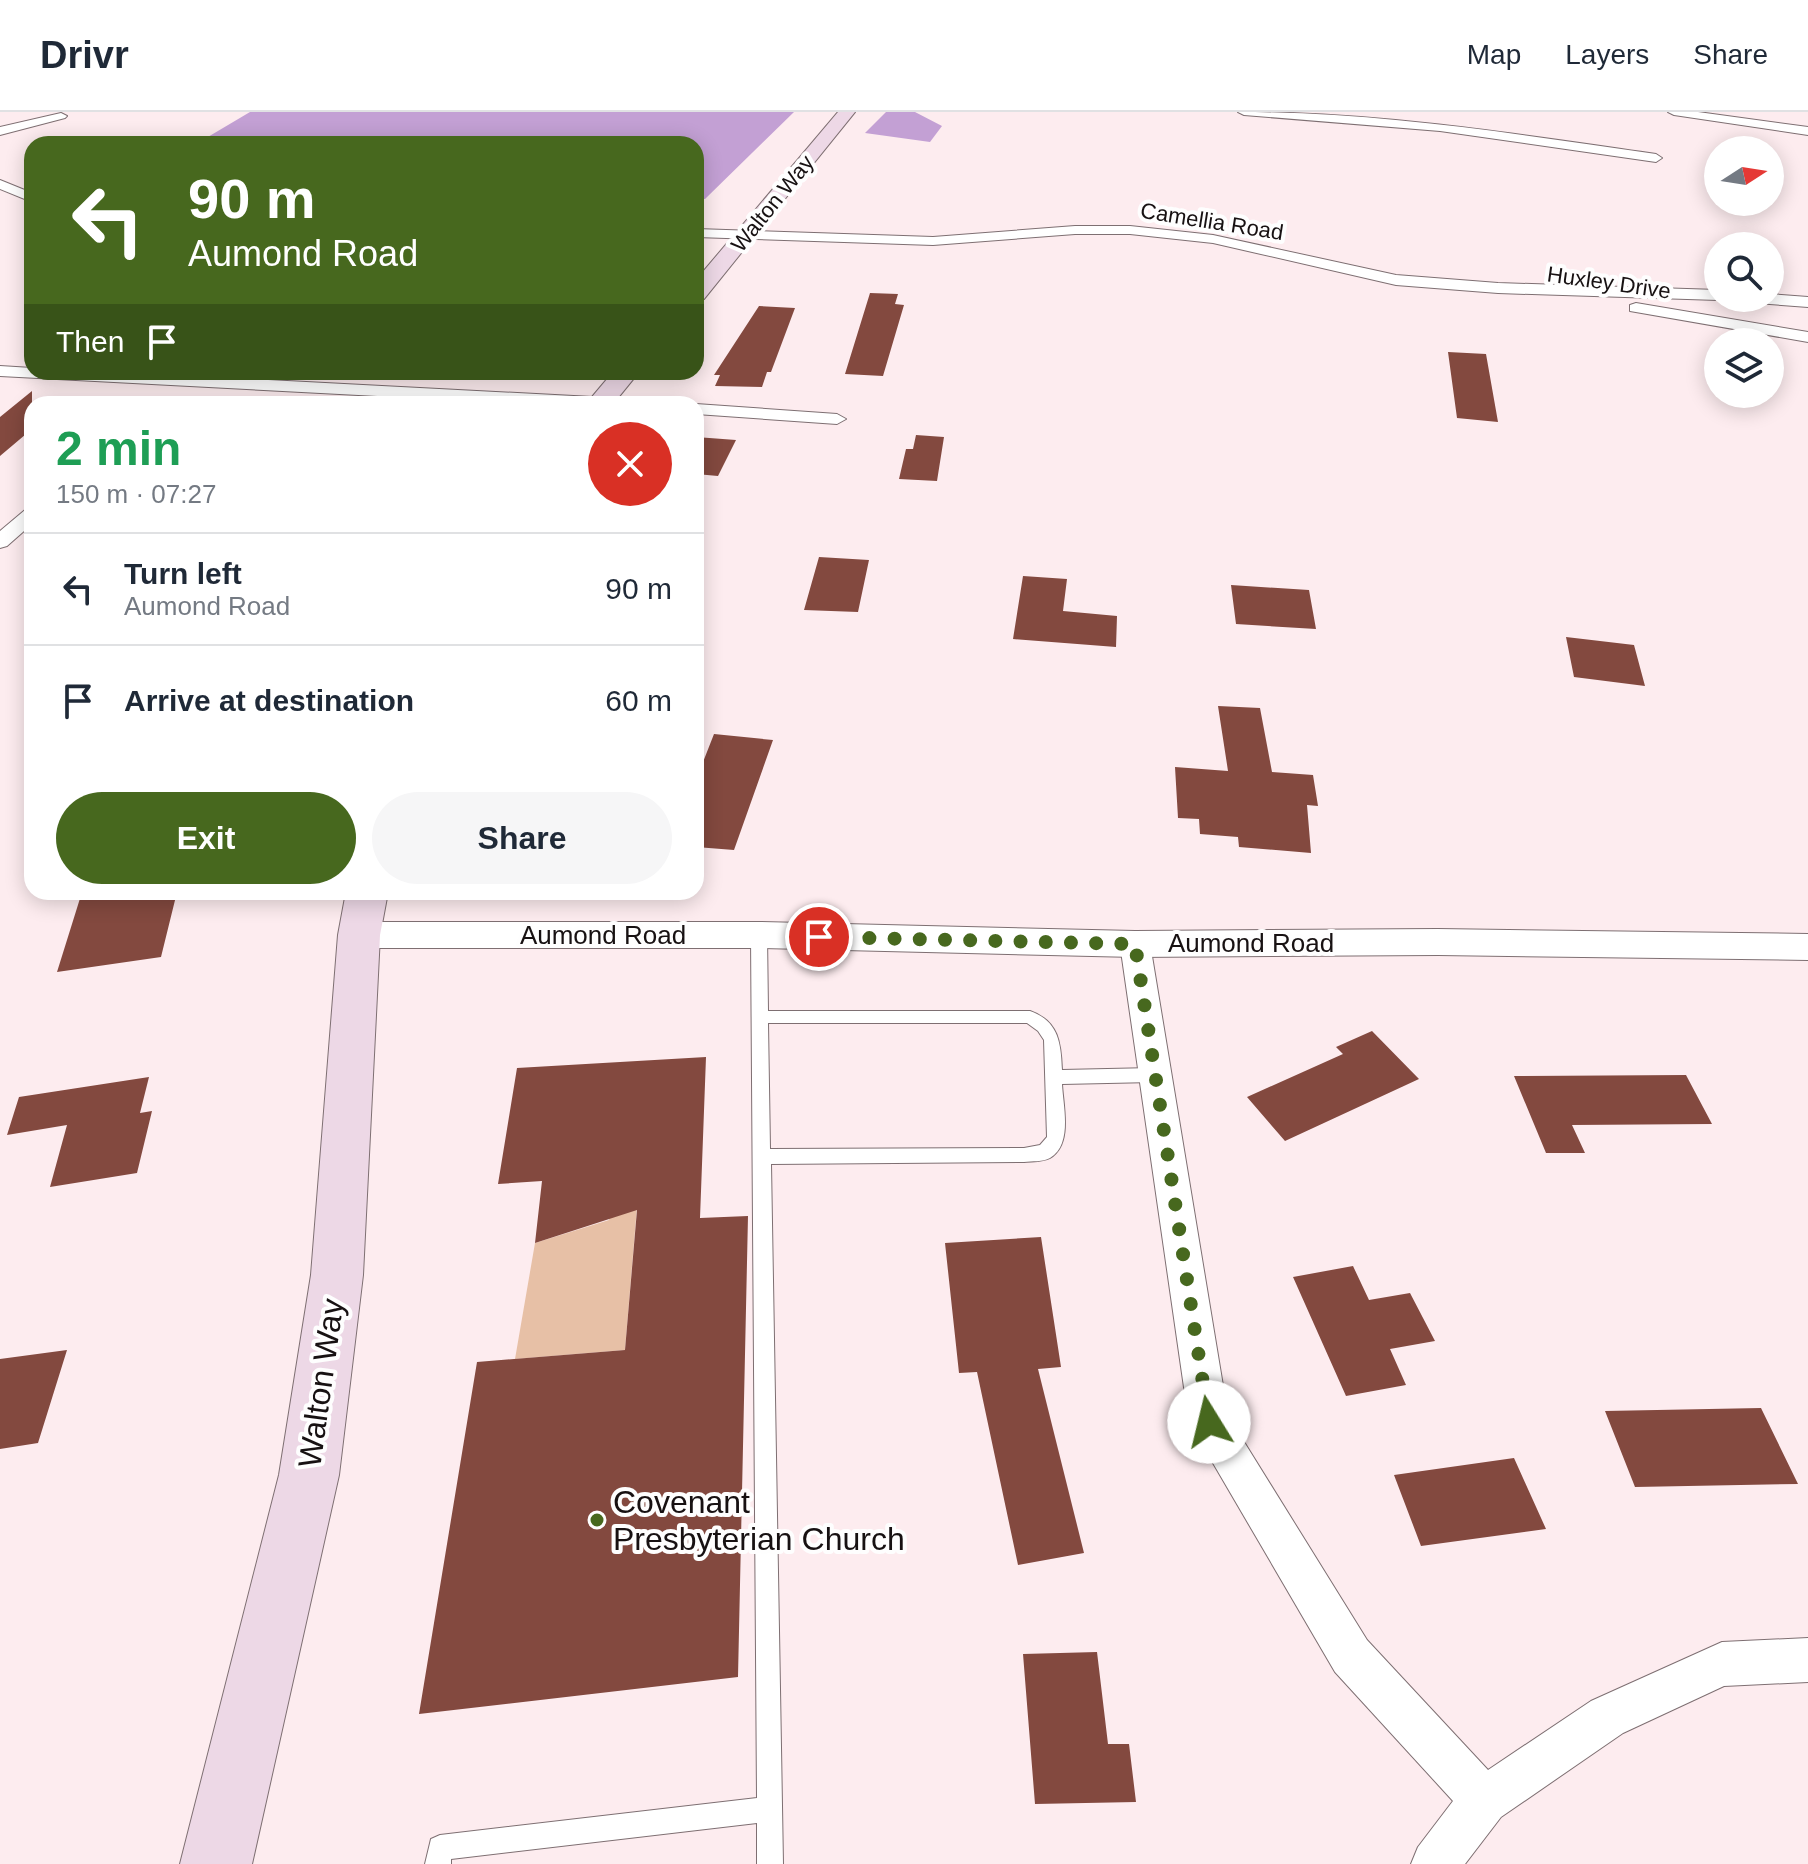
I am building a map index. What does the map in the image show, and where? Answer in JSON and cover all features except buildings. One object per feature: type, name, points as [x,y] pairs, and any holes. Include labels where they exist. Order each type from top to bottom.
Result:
[{"type":"main road","name":"Walton Way","points":[[704,285],[747,236],[786,181],[847,112]]},
{"type":"main road","points":[[606,396],[620,380]]},
{"type":"main road","name":"Walton Way","points":[[216,1864],[309,1475],[337,1275],[363,914]]},
{"type":"street","points":[[1244,112],[1440,127],[1656,158]]},
{"type":"street","points":[[1674,112],[1808,131]]},
{"type":"street","points":[[1750,112],[1766,125]]},
{"type":"street","points":[[0,131],[61,116]]},
{"type":"street","points":[[0,184],[24,194]]},
{"type":"street","name":"Camellia Road","points":[[704,233],[933,241],[1075,230],[1130,230],[1213,239],[1396,280],[1498,288],[1704,295]]},
{"type":"street","name":"Huxley Drive","points":[[1498,288],[1726,321],[1808,337]]},
{"type":"street","points":[[1784,300],[1808,302]]},
{"type":"street","points":[[0,371],[24,372]]},
{"type":"street","points":[[167,396],[186,380],[474,396]]},
{"type":"street","points":[[704,410],[837,419]]},
{"type":"street","points":[[0,542],[24,521]]},
{"type":"street","name":"Aumond Road","points":[[363,914],[759,935],[1135,944],[1438,942],[1808,947]]},
{"type":"street","points":[[1135,944],[1209,1422],[1351,1656],[1484,1800]]},
{"type":"street","points":[[1435,1864],[1484,1800],[1607,1717],[1722,1664],[1808,1660]]},
{"type":"lane","points":[[759,935],[770,1864]]},
{"type":"lane","points":[[760,1017],[1030,1017],[1044,1027],[1052,1039],[1056,1139],[1045,1152],[1024,1155],[762,1157]]},
{"type":"lane","points":[[1055,1077],[1153,1075]]},
{"type":"lane","points":[[438,1864],[440,1848],[769,1809]]},
{"type":"shaded area","points":[[250,112],[794,112],[705,199],[704,136],[210,136]]},
{"type":"shaded area","points":[[886,112],[915,112],[942,126],[930,142],[865,133]]},
{"type":"shaded area","points":[[638,1195],[625,1350],[515,1359],[535,1243],[609,1220],[613,1198]]},
{"type":"place","name":"Covenant Presbyterian Church","points":[[597,1520]]},
{"type":"route","points":[[819,937],[1135,944],[1209,1422]]}]
